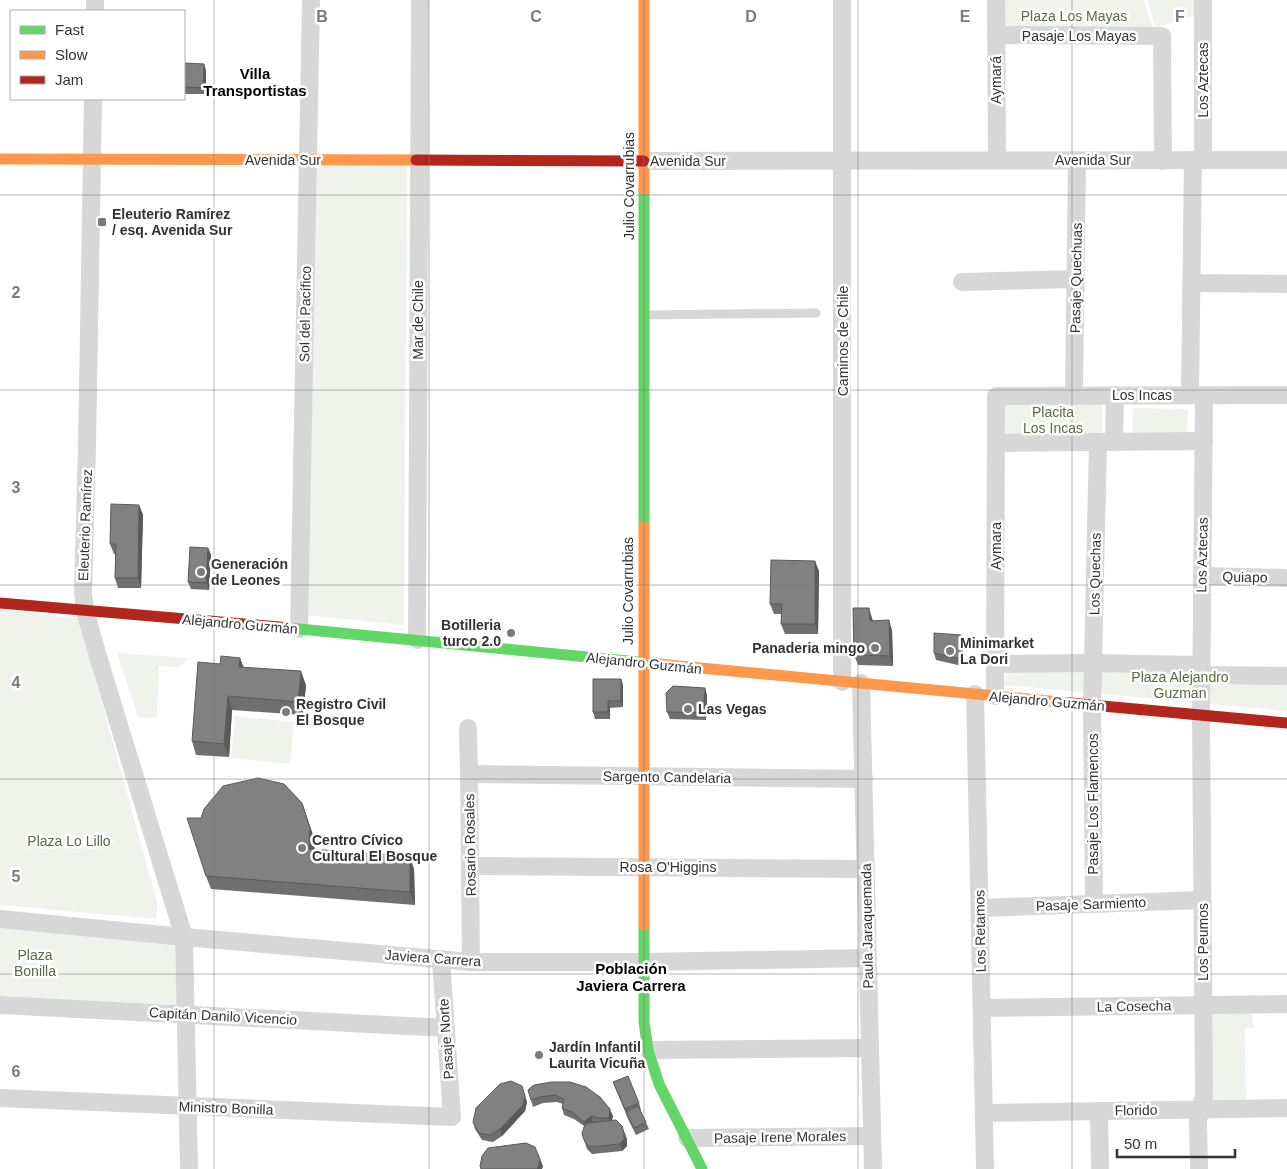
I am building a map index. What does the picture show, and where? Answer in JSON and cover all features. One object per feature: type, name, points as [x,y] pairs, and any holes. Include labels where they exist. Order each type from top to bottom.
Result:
[{"type":"street","name":"Sol del Pacífico","points":[[299,628],[312,0]]},
{"type":"street","name":"Mar de Chile","points":[[416,640],[420,0]]},
{"type":"street","name":"Julio Covarrubias","points":[[644,0],[644,1022],[648,1050],[660,1084],[702,1169]]},
{"type":"street","name":"Caminos de Chile","points":[[842,0],[842,682]]},
{"type":"street","name":"Aymará","points":[[996,0],[997,160]]},
{"type":"street","name":"Los Aztecas","points":[[1200,715],[1204,442],[1197,395],[1191,284],[1198,160],[1203,0]]},
{"type":"street","name":"Pasaje Los Mayas","points":[[996,36],[1162,36],[1163,160]]},
{"type":"street","name":"Eleuterio Ramírez","points":[[93,100],[83,592],[85,611],[184,937],[189,1169]]},
{"type":"street","name":"Avenida Sur","points":[[0,159],[308,161],[1287,160]]},
{"type":"street","name":"Pasaje Quechuas","points":[[1074,396],[1077,160]]},
{"type":"street","points":[[962,282],[1076,279]]},
{"type":"street","points":[[1191,284],[1287,284]]},
{"type":"street","name":"Los Quechas","points":[[1092,705],[1106,443],[1115,395]]},
{"type":"street","name":"Los Incas","points":[[996,396],[1287,395]]},
{"type":"street","name":"Aymara","points":[[995,696],[996,396]]},
{"type":"street","points":[[996,444],[1204,442]]},
{"type":"street","name":"Quiapo","points":[[1202,576],[1287,578]]},
{"type":"street","name":"Alejandro Guzmán","points":[[0,603],[299,628],[643,663],[1287,723]]},
{"type":"street","points":[[995,664],[1093,663],[1287,676]]},
{"type":"street","name":"Paula Jaraquemada","points":[[861,683],[873,1169]]},
{"type":"street","name":"Los Retamos","points":[[975,694],[985,1169]]},
{"type":"street","name":"Pasaje Los Flamencos","points":[[1092,705],[1094,904]]},
{"type":"street","name":"Los Peumos","points":[[1199,1169],[1198,1121],[1204,1096],[1200,715]]},
{"type":"street","name":"Rosario Rosales","points":[[468,728],[471,962]]},
{"type":"street","name":"Sargento Candelaria","points":[[470,774],[864,779]]},
{"type":"street","name":"Rosa O'Higgins","points":[[470,866],[866,869]]},
{"type":"street","name":"Pasaje Sarmiento","points":[[980,908],[1202,900]]},
{"type":"street","name":"Javiera Carrera","points":[[0,919],[471,962],[644,962],[868,958]]},
{"type":"street","name":"Pasaje Norte","points":[[441,960],[452,1117]]},
{"type":"street","name":"La Cosecha","points":[[982,1008],[1287,1004]]},
{"type":"street","name":"Capitán Danilo Vicencio","points":[[0,1005],[446,1028]]},
{"type":"street","points":[[648,1050],[870,1048]]},
{"type":"street","name":"Ministro Bonilla","points":[[0,1098],[452,1117]]},
{"type":"street","name":"Florido","points":[[984,1113],[1287,1108]]},
{"type":"street","points":[[1099,1111],[1100,1169]]},
{"type":"street","name":"Pasaje Irene Morales","points":[[687,1138],[872,1136]]},
{"type":"lane","points":[[644,315],[816,313]]},
{"type":"green space","name":"Plaza Los Mayas","points":[[999,0],[1144,0],[1155,34],[999,33]]},
{"type":"green space","points":[[1147,0],[1194,0],[1199,14],[1156,28]]},
{"type":"green space","points":[[314,163],[407,163],[404,625],[305,615]]},
{"type":"green space","name":"Placita Los Incas","points":[[1102,403],[1102,437],[1004,438],[1003,404]]},
{"type":"green space","points":[[1133,408],[1188,409],[1187,436],[1132,435]]},
{"type":"green space","name":"Plaza Lo Lillo","points":[[0,609],[79,619],[158,906],[156,919],[0,905]]},
{"type":"green space","points":[[117,653],[189,658],[179,667],[159,666],[157,718],[138,717]]},
{"type":"green space","name":"Plaza Alejandro Guzman","points":[[1007,669],[1195,669],[1287,681],[1287,711],[1004,685]]},
{"type":"green space","points":[[235,716],[294,722],[290,764],[231,758]]},
{"type":"green space","name":"Plaza Bonilla","points":[[0,926],[172,942],[175,949],[177,1005],[0,996]]},
{"type":"green space","points":[[1210,1010],[1252,1010],[1253,1028],[1245,1029],[1246,1100],[1211,1100]]},
{"type":"building","points":[[185,63],[204,64],[203,88],[185,87]]},
{"type":"building","points":[[111,504],[139,505],[138,578],[115,578],[116,544],[110,544]]},
{"type":"building","name":"Generación de Leones","points":[[190,547],[208,548],[206,583],[188,582]]},
{"type":"building","points":[[771,560],[815,561],[815,624],[781,624],[782,604],[770,604]]},
{"type":"building","name":"Panaderia mingo","points":[[853,608],[869,608],[870,621],[889,620],[890,656],[854,655]]},
{"type":"building","name":"Minimarket La Dori","points":[[934,633],[961,635],[960,659],[934,653]]},
{"type":"building","name":"Registro Civil El Bosque","points":[[221,656],[240,658],[239,667],[301,671],[298,702],[228,696],[224,744],[192,741],[198,662],[220,664]]},
{"type":"building","points":[[593,679],[621,679],[621,701],[608,701],[608,712],[593,712]]},
{"type":"building","name":"Las Vegas","points":[[673,686],[705,688],[703,713],[667,712],[666,693]]},
{"type":"building","points":[[258,778],[284,784],[302,803],[310,828],[309,849],[410,856],[410,892],[206,876],[187,818],[201,818],[204,809],[223,786]]},
{"type":"building","points":[[628,1076],[639,1103],[625,1109],[613,1082]]},
{"type":"building","points":[[511,1081],[522,1086],[525,1096],[523,1105],[500,1129],[490,1135],[479,1133],[473,1122],[476,1108],[500,1084]]},
{"type":"building","points":[[570,1082],[586,1087],[600,1097],[610,1109],[609,1118],[591,1116],[584,1122],[572,1112],[562,1108],[564,1099],[555,1095],[531,1100],[528,1090],[534,1085]]},
{"type":"building","points":[[638,1106],[646,1122],[634,1128],[626,1112]]},
{"type":"building","points":[[616,1120],[622,1126],[624,1133],[624,1139],[620,1144],[590,1147],[585,1142],[582,1134],[584,1127],[588,1123]]},
{"type":"building","points":[[526,1143],[535,1147],[540,1159],[537,1169],[481,1169],[482,1156],[488,1148]]},
{"type":"traffic: fast","points":[[644,190],[644,526]]},
{"type":"traffic: fast","points":[[279,627],[659,664]]},
{"type":"traffic: fast","points":[[644,925],[644,1022],[648,1050],[659,1084],[702,1169]]},
{"type":"traffic: slow","points":[[644,0],[644,190]]},
{"type":"traffic: slow","points":[[0,159],[416,160]]},
{"type":"traffic: slow","points":[[644,526],[644,925]]},
{"type":"traffic: slow","points":[[659,664],[1070,703]]},
{"type":"traffic: jam","points":[[416,160],[644,161]]},
{"type":"traffic: jam","points":[[0,603],[279,627]]},
{"type":"traffic: jam","points":[[1070,703],[1287,723]]},
{"type":"place","name":"Eleuterio Ramírez / esq. Avenida Sur","points":[[102,222]]},
{"type":"place","name":"Generación de Leones","points":[[201,572]]},
{"type":"place","name":"Botilleria turco 2.0","points":[[511,633]]},
{"type":"place","name":"Panaderia mingo","points":[[875,648]]},
{"type":"place","name":"Minimarket La Dori","points":[[950,651]]},
{"type":"place","name":"Las Vegas","points":[[688,709]]},
{"type":"place","name":"Registro Civil El Bosque","points":[[286,712]]},
{"type":"place","name":"Centro Cívico Cultural El Bosque","points":[[302,848]]},
{"type":"place","name":"Jardín Infantil Laurita Vicuña","points":[[539,1055]]},
{"type":"district","name":"Villa Transportistas","points":[[255,82]]},
{"type":"district","name":"Población Javiera Carrera","points":[[631,976]]}]
